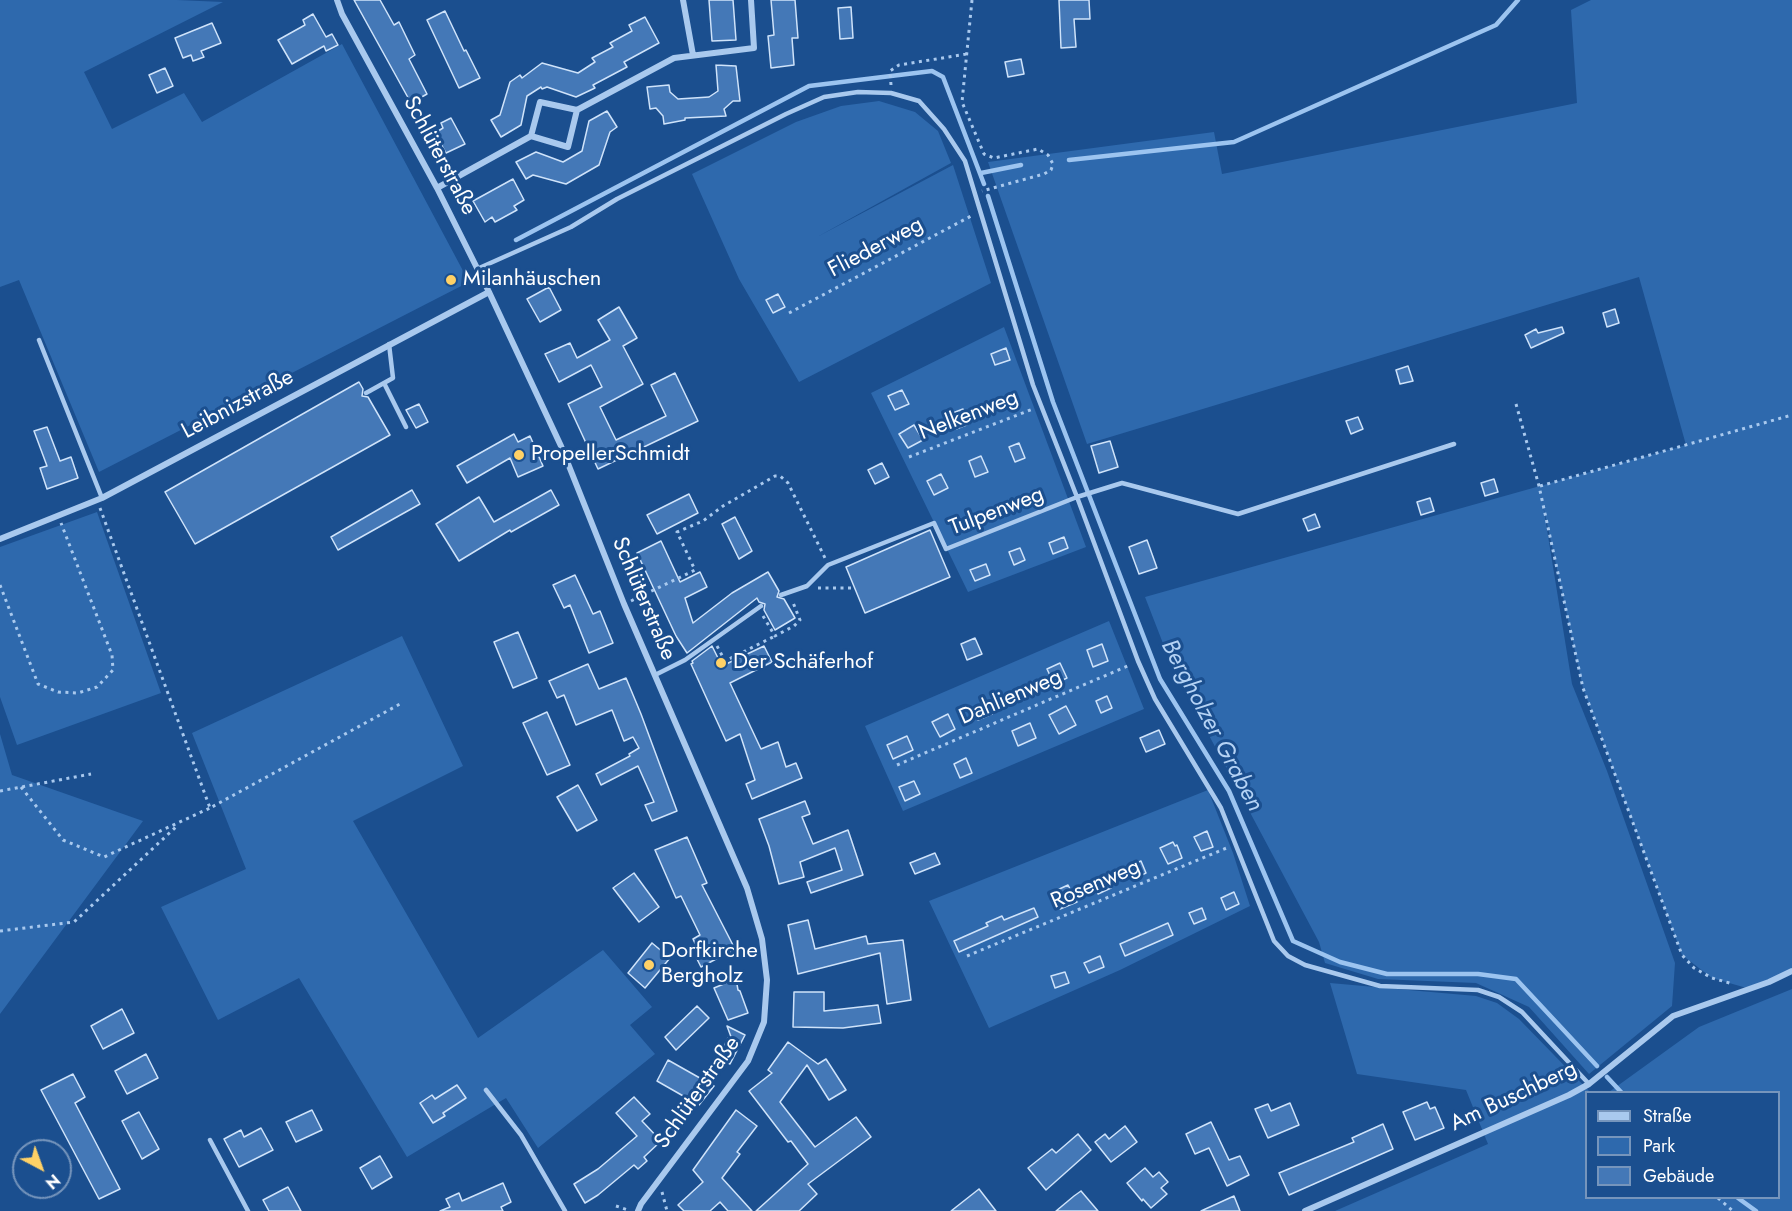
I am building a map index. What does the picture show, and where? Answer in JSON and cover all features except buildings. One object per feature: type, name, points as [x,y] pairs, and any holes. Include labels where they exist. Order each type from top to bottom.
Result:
[{"type":"street","points":[[683,0],[693,54]]},
{"type":"street","points":[[531,136],[540,102],[577,110],[674,58],[754,48],[751,0]]},
{"type":"street","name":"Schlüterstraße","points":[[340,1],[489,292],[561,446],[624,604],[747,888],[762,939],[767,980],[764,1022],[748,1061],[638,1211]]},
{"type":"street","points":[[437,188],[531,136],[568,147],[577,110]]},
{"type":"street","name":"Leibnizstraße","points":[[0,539],[100,499],[489,292]]},
{"type":"street","name":"Am Buschberg","points":[[1305,1211],[1569,1095],[1589,1084],[1673,1016],[1769,982],[1792,971]]},
{"type":"lane","points":[[477,269],[571,227],[616,199],[786,114],[824,98],[847,94],[891,93],[919,101],[944,129],[965,161],[1033,385],[1137,661],[1155,699],[1221,808],[1274,941],[1288,956],[1305,965],[1380,986],[1478,990],[1498,997],[1522,1012],[1589,1084]]},
{"type":"lane","points":[[39,340],[100,499]]},
{"type":"lane","points":[[366,393],[393,378],[389,344]]},
{"type":"lane","points":[[384,383],[406,427]]},
{"type":"lane","points":[[1077,497],[1122,483],[1238,514],[1454,444]]},
{"type":"lane","name":"Tulpenweg","points":[[781,595],[807,586],[828,566],[934,523],[946,549],[1077,497]]},
{"type":"lane","points":[[655,675],[685,660],[760,607]]},
{"type":"lane","points":[[486,1090],[520,1135],[565,1211]]},
{"type":"lane","points":[[210,1140],[248,1211]]},
{"type":"path","points":[[972,0],[962,102],[984,154],[994,158],[1038,149],[1048,155],[1053,164],[1051,170],[1044,174],[974,193]]},
{"type":"path","points":[[892,79],[890,71],[898,65],[967,54]]},
{"type":"path","name":"Fliederweg","points":[[789,314],[980,211]]},
{"type":"path","points":[[1516,404],[1539,486],[1583,688],[1682,955],[1694,968],[1713,978],[1750,988]]},
{"type":"path","name":"Nelkenweg","points":[[909,457],[1041,406]]},
{"type":"path","points":[[1539,486],[1792,415]]},
{"type":"path","points":[[624,604],[695,570],[677,532],[702,521],[775,476],[780,476],[788,483],[828,566]]},
{"type":"path","points":[[100,499],[210,808]]},
{"type":"path","points":[[0,585],[38,684],[57,692],[78,693],[97,687],[113,670],[112,655],[59,515]]},
{"type":"path","points":[[807,586],[823,589],[855,588]]},
{"type":"path","points":[[713,640],[723,662],[794,626],[800,620],[788,593]]},
{"type":"path","points":[[760,607],[775,636]]},
{"type":"path","name":"Dahlienweg","points":[[897,765],[1137,661]]},
{"type":"path","points":[[21,787],[63,840],[104,857],[210,808],[400,704]]},
{"type":"path","points":[[0,791],[91,774]]},
{"type":"path","points":[[0,931],[74,922],[181,822]]},
{"type":"path","name":"Rosenweg","points":[[967,956],[1237,844]]},
{"type":"path","points":[[662,1192],[667,1211]]},
{"type":"path","points":[[1720,1199],[1733,1211]]},
{"type":"path","points":[[616,1206],[630,1211]]},
{"type":"green space","points":[[0,0],[223,2],[84,72],[112,129],[184,93],[202,122],[342,44],[469,282],[99,472],[19,280],[0,287]]},
{"type":"green space","points":[[1591,0],[1792,0],[1792,970],[1750,989],[1712,978],[1682,955],[1583,688],[1543,505],[1572,684],[1607,771],[1675,963],[1672,1006],[1589,1074],[1529,1007],[1476,983],[1378,979],[1325,963],[1319,942],[1171,664],[1145,597],[1686,445],[1639,277],[1087,444],[988,162],[1214,132],[1222,174],[1577,103],[1571,10]]},
{"type":"green space","points":[[879,101],[915,112],[938,131],[951,163],[817,237],[953,165],[991,283],[799,382],[739,279],[692,174],[796,122],[841,106]]},
{"type":"green space","points":[[1004,327],[1086,547],[968,592],[871,393]]},
{"type":"green space","points":[[97,512],[161,693],[17,745],[0,697],[0,547]]},
{"type":"green space","points":[[1109,621],[1144,709],[903,811],[865,726]]},
{"type":"green space","points":[[402,636],[463,766],[353,821],[478,1038],[603,950],[652,1007],[630,1025],[655,1054],[538,1148],[506,1098],[407,1157],[299,978],[218,1020],[161,907],[246,869],[192,733]]},
{"type":"green space","points":[[0,734],[12,775],[143,821],[0,1014]]},
{"type":"green space","points":[[1208,790],[1233,853],[1250,906],[1120,970],[989,1028],[929,901]]},
{"type":"green space","points":[[1330,983],[1476,996],[1497,1003],[1519,1019],[1589,1091],[1585,1091],[1585,1199],[1780,1199],[1780,1091],[1610,1091],[1699,1027],[1792,989],[1792,1211],[1335,1211],[1488,1144],[1466,1090],[1357,1074]]},
{"type":"waterway","points":[[1069,160],[1234,142],[1496,25],[1518,0]]},
{"type":"waterway","points":[[516,240],[809,86],[932,71],[943,77],[984,184]]},
{"type":"waterway","points":[[981,173],[1021,165]]},
{"type":"waterway","name":"Bergholzer Graben","points":[[988,196],[1053,402],[1160,679],[1229,791],[1293,941],[1340,962],[1387,974],[1478,974],[1516,979],[1597,1066]]},
{"type":"waterway","name":"Bergholzer Graben","points":[[1607,1077],[1620,1091]]},
{"type":"waterway","name":"Bergholzer Graben","points":[[1739,1199],[1756,1211]]},
{"type":"place","name":"Milanhäuschen","points":[[451,280]]},
{"type":"place","name":"PropellerSchmidt","points":[[519,455]]},
{"type":"place","name":"Der Schäferhof","points":[[721,663]]},
{"type":"place","name":"Dorfkirche Bergholz","points":[[649,965]]}]
